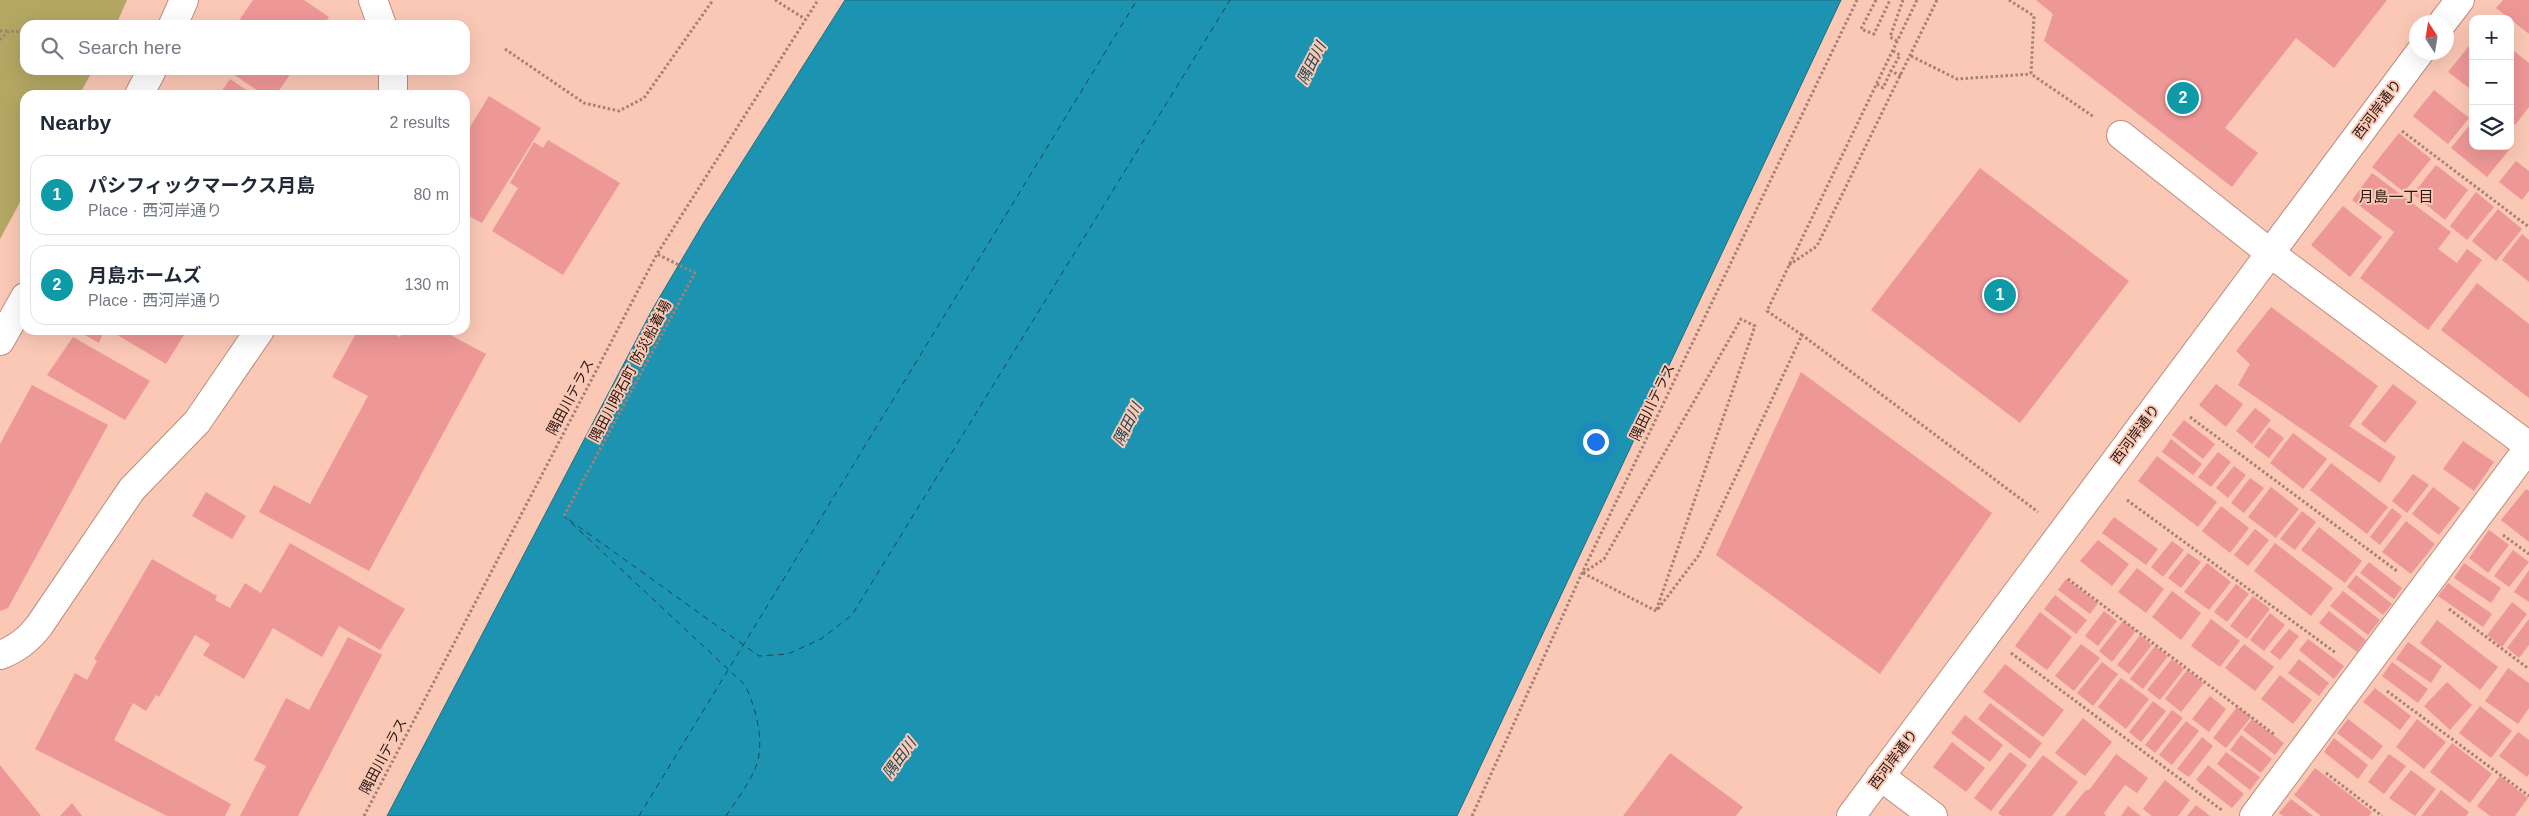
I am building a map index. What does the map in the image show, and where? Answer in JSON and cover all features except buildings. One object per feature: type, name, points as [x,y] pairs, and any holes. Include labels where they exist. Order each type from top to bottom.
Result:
[{"type":"street","points":[[175,20],[184,0]]},
{"type":"street","points":[[373,0],[380,20]]},
{"type":"street","points":[[2448,15],[2460,0]]},
{"type":"street","name":"西河岸通り","points":[[1851,816],[2414,60]]},
{"type":"street","points":[[142,90],[149,75]]},
{"type":"street","points":[[392,75],[393,90]]},
{"type":"street","points":[[2121,135],[2270,253],[2529,446],[2254,816]]},
{"type":"street","points":[[0,341],[20,306]]},
{"type":"street","points":[[0,655],[14,650],[39,626],[127,496],[198,422],[257,335]]},
{"type":"street","points":[[1880,776],[1933,816]]},
{"type":"path","points":[[505,49],[584,103],[619,111],[644,98],[713,0]]},
{"type":"path","points":[[775,0],[805,19]]},
{"type":"path","name":"隅田川テラス","points":[[364,816],[657,254],[818,0]]},
{"type":"path","name":"隅田川テラス","points":[[1472,816],[1582,573],[1857,0]]},
{"type":"path","points":[[1876,0],[1861,29],[1874,34],[1890,0]]},
{"type":"path","points":[[1898,41],[1890,37],[1903,0]]},
{"type":"path","points":[[1917,0],[1767,311],[2041,513]]},
{"type":"path","points":[[1789,266],[1817,246],[1937,0]]},
{"type":"path","points":[[2009,0],[2034,16],[2030,74]]},
{"type":"path","points":[[0,30],[20,32]]},
{"type":"path","points":[[0,40],[9,31]]},
{"type":"path","points":[[1877,84],[1883,88],[1900,55],[1893,51]]},
{"type":"path","points":[[1911,56],[1957,79],[2030,74],[2121,135]]},
{"type":"path","points":[[1892,71],[1900,76]]},
{"type":"path","points":[[2376,112],[2529,227]]},
{"type":"path","name":"隅田川明石町 防災船着場","points":[[564,516],[695,273],[657,254]]},
{"type":"path","points":[[1582,573],[1604,559],[1741,319],[1755,326],[1656,611]]},
{"type":"path","points":[[1656,611],[1699,555],[1802,335]]},
{"type":"path","points":[[2163,397],[2529,668]]},
{"type":"path","points":[[2101,480],[2529,796]]},
{"type":"path","points":[[2042,559],[2382,816]]},
{"type":"path","points":[[1582,573],[1656,611]]},
{"type":"path","points":[[1986,634],[2229,816]]},
{"type":"shaded area","points":[[0,0],[127,0],[118,20],[20,20],[20,75],[90,75],[82,90],[20,90],[20,202],[0,239]]},
{"type":"water","name":"隅田川","points":[[845,0],[1841,0],[1457,816],[387,816],[652,310],[704,222]]},
{"type":"ferry route","points":[[639,816],[1137,0]]},
{"type":"ferry route","points":[[726,816],[749,781],[755,769],[760,749],[756,715],[745,685],[564,516],[759,656],[788,654],[821,639],[852,615],[1230,0]]},
{"type":"place","name":"月島ホームズ","points":[[2183,98]]},
{"type":"place","name":"パシフィックマークス月島","points":[[2000,295]]},
{"type":"district","name":"月島一丁目","points":[[2396,196]]}]
